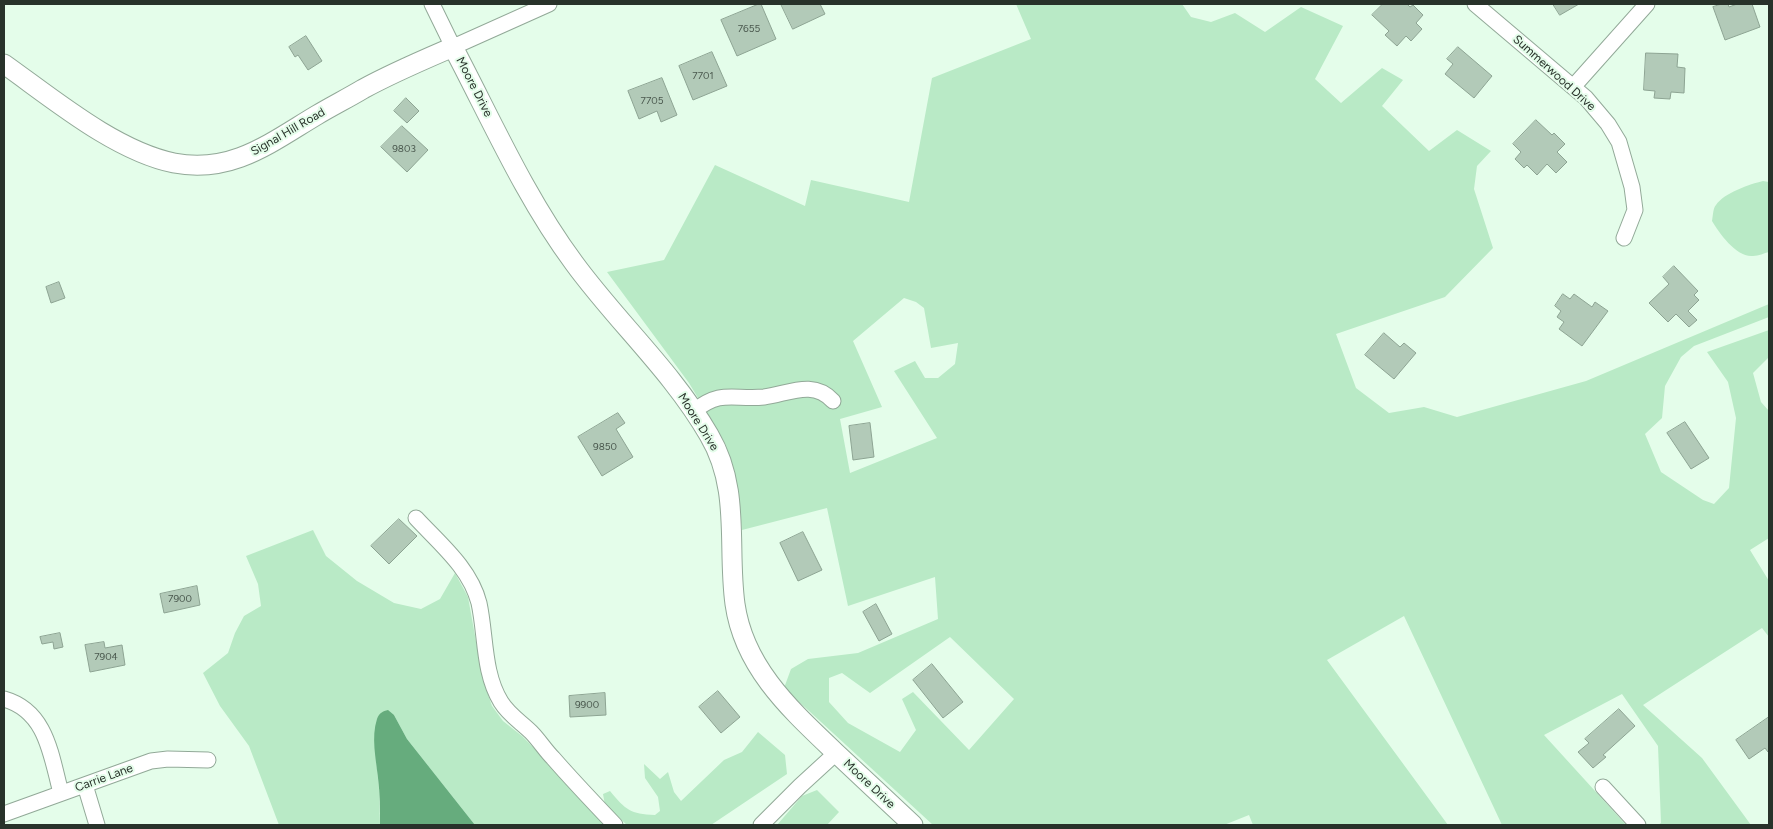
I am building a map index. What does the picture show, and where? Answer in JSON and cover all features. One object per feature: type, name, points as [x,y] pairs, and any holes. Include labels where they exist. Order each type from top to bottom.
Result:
[{"type":"main road","name":"Signal Hill Road","points":[[4,64],[115,141],[148,155],[172,162],[213,165],[234,161],[257,152],[316,115],[366,88],[453,47]]},
{"type":"main road","name":"Moore Drive","points":[[453,47],[527,189],[559,241],[598,294],[665,370],[710,437],[721,460],[728,483],[731,508],[735,606],[740,629],[760,672],[774,691],[836,753],[913,825]]},
{"type":"street","points":[[432,4],[453,47]]},
{"type":"street","name":"Signal Hill Road","points":[[453,47],[548,4]]},
{"type":"street","name":"Summerwood Drive","points":[[1475,4],[1586,98],[1608,124],[1619,142],[1632,187],[1635,210],[1624,238]]},
{"type":"street","points":[[1573,87],[1647,4]]},
{"type":"street","points":[[694,411],[704,403],[727,396],[761,397],[802,388],[821,392],[832,401]]},
{"type":"street","points":[[416,518],[456,561],[473,587],[479,604],[484,644],[495,688],[502,703],[511,715],[531,732],[615,825]]},
{"type":"street","points":[[4,698],[22,706],[39,724],[46,738],[62,793]]},
{"type":"street","points":[[762,825],[836,753]]},
{"type":"street","name":"Carrie Lane","points":[[4,814],[151,761],[168,759],[208,760]]},
{"type":"street","points":[[85,785],[97,825]]},
{"type":"street","points":[[1603,787],[1638,825]]},
{"type":"shaded area","points":[[1016,4],[1182,4],[1191,17],[1211,22],[1235,13],[1265,32],[1301,7],[1343,26],[1315,79],[1341,103],[1382,68],[1403,80],[1382,106],[1429,151],[1457,130],[1491,151],[1477,166],[1474,189],[1493,248],[1445,297],[1336,334],[1356,388],[1389,413],[1424,407],[1457,417],[1586,381],[1769,304],[1769,317],[1694,346],[1681,357],[1665,386],[1662,418],[1645,434],[1661,472],[1703,500],[1714,504],[1729,488],[1736,418],[1728,382],[1707,352],[1769,330],[1769,357],[1753,373],[1761,402],[1769,411],[1769,538],[1750,550],[1769,581],[1769,637],[1762,628],[1643,705],[1702,758],[1751,825],[1658,825],[1661,823],[1658,746],[1622,694],[1544,735],[1626,825],[1502,825],[1404,616],[1327,660],[1448,825],[1253,825],[1249,815],[1224,825],[933,825],[784,688],[791,669],[808,659],[858,653],[938,619],[935,577],[848,606],[827,508],[742,530],[734,469],[725,443],[689,383],[607,272],[664,260],[715,165],[805,206],[811,180],[909,202],[932,78],[1031,39]],"holes":[[[904,298],[916,302],[924,308],[931,348],[958,343],[955,364],[938,378],[925,378],[915,361],[894,371],[937,438],[850,473],[840,419],[882,407],[853,341]],[[950,637],[1014,699],[969,750],[913,692],[902,699],[916,730],[900,752],[848,723],[829,702],[829,678],[842,673],[870,693]]]},
{"type":"shaded area","points":[[1763,181],[1769,182],[1769,252],[1747,256],[1729,244],[1719,232],[1712,221],[1714,210],[1720,201],[1731,193]]},
{"type":"shaded area","points":[[313,530],[326,556],[357,581],[394,603],[421,609],[440,599],[455,573],[468,597],[483,680],[492,706],[503,721],[537,751],[604,825],[475,825],[407,739],[394,715],[375,748],[380,825],[279,825],[249,746],[220,706],[203,673],[228,653],[235,633],[244,616],[261,606],[258,584],[246,556]]},
{"type":"shaded area","points":[[388,710],[394,715],[407,739],[475,825],[380,825],[374,733],[379,715]]},
{"type":"shaded area","points":[[758,732],[785,755],[787,774],[711,825],[627,825],[605,805],[603,794],[610,791],[629,810],[640,814],[655,815],[660,811],[658,797],[645,778],[644,764],[660,779],[668,772],[674,792],[681,801],[724,760],[742,752]]},
{"type":"shaded area","points":[[817,790],[839,812],[827,825],[777,825],[802,796]]},
{"type":"building","points":[[761,4],[776,39],[737,56],[721,20]]},
{"type":"building","points":[[781,4],[820,4],[825,14],[793,29]]},
{"type":"building","points":[[1383,4],[1407,4],[1410,7],[1413,5],[1423,15],[1416,23],[1422,29],[1411,41],[1406,36],[1397,46],[1385,35],[1389,31],[1372,15]]},
{"type":"building","points":[[1553,4],[1579,4],[1560,15]]},
{"type":"building","points":[[1728,4],[1729,7],[1737,4],[1752,4],[1760,27],[1725,40],[1713,7]]},
{"type":"building","points":[[306,36],[322,61],[308,70],[298,55],[295,57],[289,47]]},
{"type":"building","points":[[1458,47],[1492,76],[1474,98],[1445,74],[1453,64],[1447,59]]},
{"type":"building","points":[[712,52],[727,86],[693,100],[679,66]]},
{"type":"building","points":[[1646,53],[1678,54],[1677,67],[1685,68],[1684,93],[1671,92],[1670,99],[1654,98],[1655,91],[1644,90]]},
{"type":"building","points":[[662,78],[677,115],[661,122],[657,111],[639,119],[628,91]]},
{"type":"building","points":[[406,98],[419,111],[407,123],[394,111]]},
{"type":"building","points":[[1536,120],[1565,144],[1557,152],[1567,162],[1556,173],[1547,164],[1537,175],[1527,165],[1524,168],[1515,159],[1521,152],[1513,144]]},
{"type":"building","points":[[402,126],[428,150],[407,172],[381,147]]},
{"type":"building","points":[[1674,266],[1698,291],[1694,295],[1699,300],[1688,311],[1697,320],[1689,327],[1676,314],[1668,322],[1649,303],[1669,284],[1663,277]]},
{"type":"building","points":[[59,282],[65,298],[51,303],[46,287]]},
{"type":"building","points":[[1563,294],[1570,299],[1574,294],[1592,307],[1595,302],[1608,311],[1582,346],[1559,329],[1564,322],[1557,317],[1561,311],[1555,306]]},
{"type":"building","points":[[1384,333],[1400,347],[1404,343],[1416,353],[1394,379],[1365,355]]},
{"type":"building","points":[[618,413],[625,423],[616,429],[633,457],[602,476],[578,437]]},
{"type":"building","points":[[1685,422],[1709,458],[1691,469],[1667,433]]},
{"type":"building","points":[[870,423],[874,457],[853,460],[849,426]]},
{"type":"building","points":[[399,519],[417,536],[389,564],[371,546]]},
{"type":"building","points":[[803,532],[822,570],[798,581],[780,543]]},
{"type":"building","points":[[197,586],[200,605],[164,613],[160,594]]},
{"type":"building","points":[[876,604],[892,634],[879,641],[863,612]]},
{"type":"building","points":[[60,633],[63,647],[54,649],[53,642],[42,644],[40,637]]},
{"type":"building","points":[[104,642],[105,648],[122,645],[125,665],[90,672],[85,645]]},
{"type":"building","points":[[932,664],[963,702],[943,718],[913,680]]},
{"type":"building","points":[[718,691],[740,717],[721,733],[699,707]]},
{"type":"building","points":[[605,693],[606,715],[570,717],[569,696]]},
{"type":"building","points":[[1619,709],[1635,726],[1603,755],[1606,757],[1593,768],[1578,752],[1589,743],[1585,739]]},
{"type":"building","points":[[1769,717],[1769,751],[1765,748],[1749,759],[1736,740]]}]
